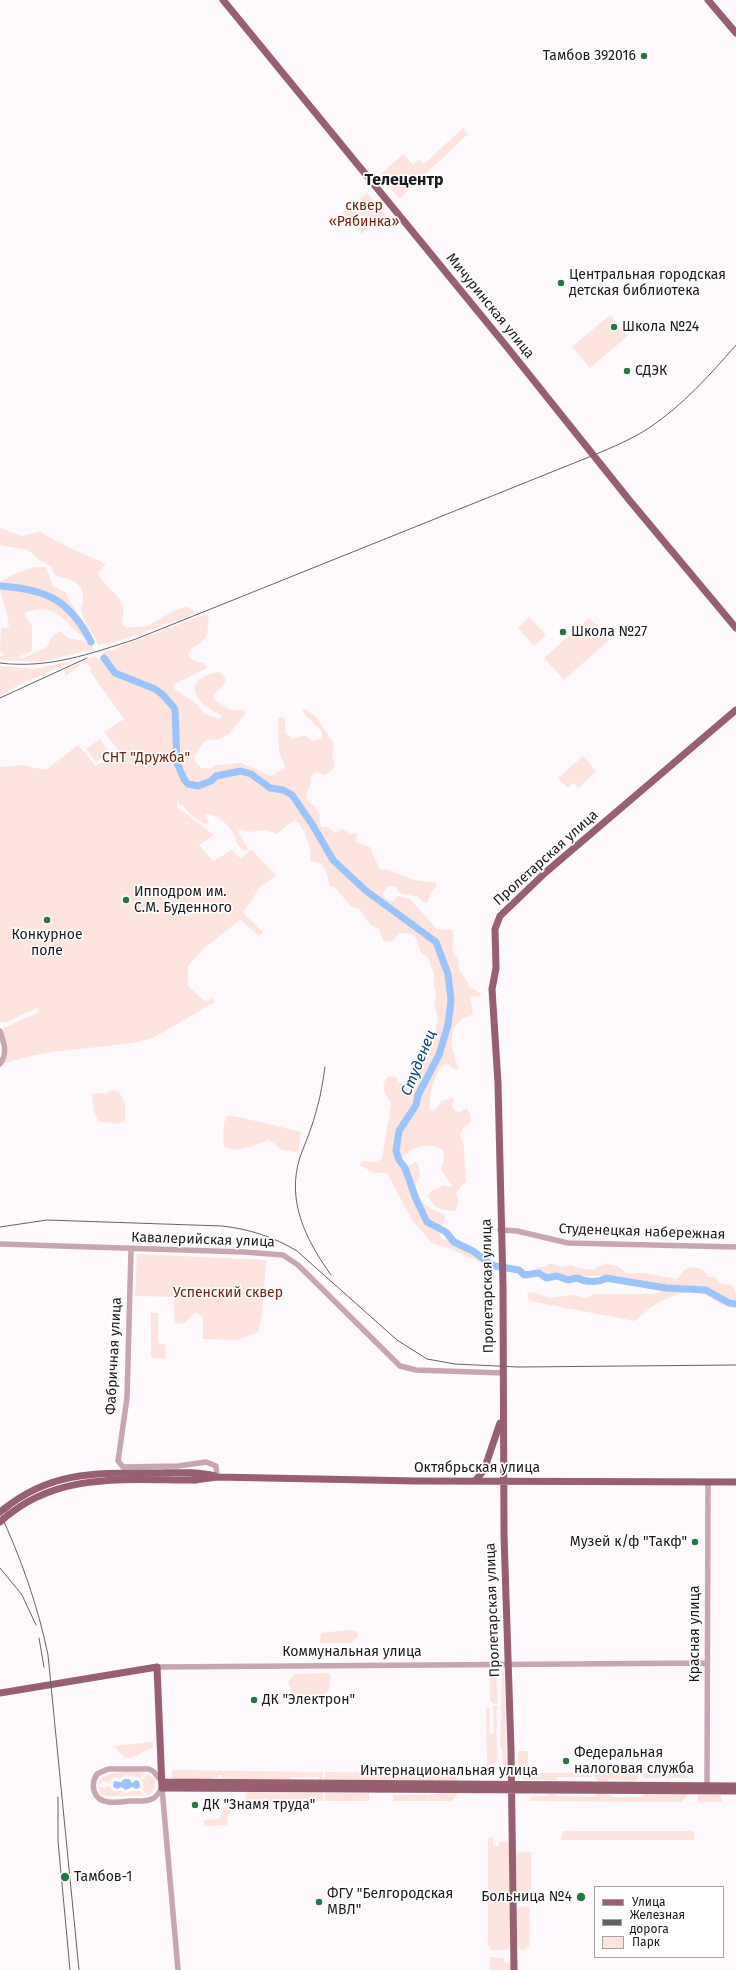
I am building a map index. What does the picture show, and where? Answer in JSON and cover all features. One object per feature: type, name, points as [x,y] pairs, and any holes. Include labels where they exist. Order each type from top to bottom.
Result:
[{"type":"main road","name":"Мичуринская улица","points":[[223,0],[507,347],[630,501],[736,628]]},
{"type":"main road","points":[[708,0],[736,33]]},
{"type":"main road","name":"Пролетарская улица","points":[[514,1970],[509,1665],[503,1481],[502,1282],[498,1083],[492,989],[496,968],[494,935],[497,922],[506,910],[546,872],[736,710]]},
{"type":"main road","points":[[475,1481],[484,1470],[502,1418]]},
{"type":"main road","points":[[1,1510],[32,1490],[54,1481],[74,1476],[97,1473],[195,1476]]},
{"type":"main road","points":[[0,1522],[30,1500],[45,1492],[66,1485],[99,1481],[195,1476]]},
{"type":"main road","name":"Октябрьская улица","points":[[195,1476],[475,1481],[736,1482]]},
{"type":"main road","points":[[157,1667],[162,1785]]},
{"type":"main road","name":"Коммунальная улица","points":[[0,1693],[157,1667]]},
{"type":"main road","name":"Интернациональная улица","points":[[162,1785],[511,1788],[707,1788],[736,1786]]},
{"type":"main road","name":"Интернациональная улица","points":[[707,1788],[736,1791]]},
{"type":"street","points":[[0,1031],[4,1046],[4,1057],[0,1064]]},
{"type":"street","name":"Студенецкая набережная","points":[[500,1230],[517,1231],[568,1243],[736,1247]]},
{"type":"street","name":"Кавалерийская улица","points":[[0,1244],[258,1252],[283,1255],[298,1265],[400,1366],[416,1370],[503,1373]]},
{"type":"street","name":"Фабричная улица","points":[[131,1249],[127,1398],[118,1453],[119,1464],[123,1467],[139,1467],[178,1466],[209,1462],[216,1466],[217,1477]]},
{"type":"street","name":"Красная улица","points":[[707,1788],[708,1482]]},
{"type":"street","name":"Коммунальная улица","points":[[157,1667],[707,1663]]},
{"type":"street","points":[[160,1765],[149,1769],[104,1770],[97,1774],[93,1785],[94,1792],[97,1796],[101,1800],[108,1802],[151,1800],[164,1803]]},
{"type":"street","points":[[149,1769],[154,1772],[162,1785],[178,1970]]},
{"type":"street","points":[[151,1800],[156,1796],[162,1785]]},
{"type":"green space","points":[[463,128],[468,134],[399,199],[380,175],[403,154],[413,165],[419,160],[424,164]]},
{"type":"green space","name":"сквер «Рябинка»","points":[[367,193],[386,215],[362,234],[342,213]]},
{"type":"green space","points":[[610,315],[628,336],[590,368],[572,347]]},
{"type":"green space","points":[[0,528],[21,536],[40,532],[68,547],[106,564],[97,573],[103,582],[119,598],[123,610],[122,624],[126,628],[147,626],[174,611],[185,607],[190,608],[197,613],[113,643],[98,645],[82,614],[83,593],[79,585],[71,580],[56,576],[52,567],[39,560],[28,550],[0,545]]},
{"type":"green space","points":[[35,567],[46,567],[53,586],[65,592],[77,613],[89,629],[91,642],[54,612],[36,610],[24,613],[32,626],[32,651],[18,657],[4,657],[24,658],[47,647],[53,635],[60,631],[66,637],[88,642],[94,649],[40,662],[0,660],[0,656],[4,656],[0,650],[1,628],[9,628],[1,594],[0,582],[14,574]]},
{"type":"green space","name":"СНТ \"Дружба\"","points":[[206,614],[209,622],[205,637],[188,654],[193,660],[204,663],[207,668],[175,684],[173,688],[197,704],[205,714],[219,719],[222,716],[205,706],[199,700],[195,689],[196,684],[205,676],[219,672],[226,680],[213,699],[230,710],[243,710],[245,714],[230,733],[221,739],[208,740],[203,743],[194,756],[196,763],[202,768],[210,769],[216,765],[241,763],[271,776],[285,767],[280,755],[278,730],[279,718],[281,717],[285,719],[285,732],[292,739],[304,735],[312,741],[322,739],[322,732],[303,712],[303,709],[305,709],[316,717],[334,744],[332,757],[335,763],[332,770],[325,775],[316,772],[312,775],[306,795],[308,800],[319,813],[322,828],[327,827],[335,833],[342,829],[347,831],[350,835],[354,833],[357,834],[356,842],[370,847],[380,870],[387,869],[413,880],[436,883],[437,885],[430,895],[427,903],[424,903],[418,897],[400,893],[395,886],[388,886],[383,892],[384,896],[391,901],[398,896],[410,899],[437,929],[452,930],[454,936],[452,952],[458,960],[459,970],[469,984],[468,986],[482,994],[480,996],[470,997],[473,1014],[459,1022],[453,1032],[452,1044],[458,1069],[456,1070],[447,1064],[439,1070],[433,1083],[430,1098],[430,1109],[434,1111],[442,1101],[452,1098],[454,1099],[452,1106],[455,1111],[460,1112],[467,1108],[470,1115],[471,1122],[463,1128],[460,1135],[464,1147],[466,1181],[456,1193],[458,1201],[456,1211],[444,1210],[436,1207],[430,1201],[428,1196],[432,1190],[443,1185],[451,1187],[452,1185],[441,1170],[444,1158],[443,1150],[431,1146],[418,1147],[407,1153],[399,1163],[405,1167],[416,1162],[418,1164],[420,1176],[415,1185],[416,1191],[422,1201],[430,1208],[445,1215],[444,1222],[439,1231],[442,1239],[459,1242],[485,1262],[484,1264],[446,1247],[433,1244],[412,1220],[387,1173],[374,1173],[360,1165],[362,1161],[375,1162],[382,1159],[391,1104],[383,1087],[384,1083],[389,1076],[396,1077],[400,1083],[405,1085],[432,1047],[438,1018],[434,1003],[436,995],[434,974],[428,957],[421,953],[416,938],[412,934],[399,933],[391,942],[383,941],[379,929],[371,925],[360,910],[350,906],[336,888],[329,885],[327,873],[322,865],[318,862],[310,861],[310,848],[304,831],[296,820],[277,834],[265,830],[249,832],[240,829],[238,832],[248,848],[246,851],[241,848],[232,831],[224,822],[217,817],[206,814],[205,816],[209,823],[205,824],[193,817],[184,807],[179,804],[178,799],[177,807],[214,835],[199,845],[213,861],[232,850],[241,859],[251,849],[276,876],[260,887],[243,913],[263,932],[259,936],[240,920],[203,949],[188,966],[188,986],[206,1002],[211,998],[215,1002],[153,1038],[133,1043],[29,1056],[3,1064],[8,1052],[3,1031],[4,1028],[39,1012],[37,1008],[6,1022],[0,1022],[0,767],[21,765],[46,770],[78,745],[96,766],[118,750],[104,732],[124,719],[90,671],[92,670],[85,661],[66,676],[64,670],[95,656],[99,659],[103,653]]},
{"type":"green space","points":[[529,617],[546,635],[534,646],[518,628]]},
{"type":"green space","points":[[589,618],[609,640],[564,680],[544,658]]},
{"type":"green space","points":[[76,660],[23,683],[0,695],[0,666],[34,669]]},
{"type":"green space","points":[[100,739],[109,753],[96,762],[86,749]]},
{"type":"green space","points":[[583,756],[596,771],[578,788],[574,783],[568,788],[558,778]]},
{"type":"green space","points":[[111,1090],[119,1091],[125,1105],[125,1121],[118,1124],[98,1121],[94,1112],[92,1094],[106,1093]]},
{"type":"green space","points":[[227,1115],[301,1132],[298,1153],[280,1149],[268,1140],[251,1147],[233,1150],[225,1147],[223,1131]]},
{"type":"green space","name":"Успенский сквер","points":[[137,1254],[266,1260],[262,1315],[258,1332],[238,1340],[203,1339],[203,1317],[195,1312],[184,1324],[174,1323],[174,1297],[135,1296]]},
{"type":"green space","points":[[549,1263],[561,1267],[571,1265],[577,1268],[594,1270],[601,1265],[606,1264],[617,1266],[627,1273],[643,1273],[677,1279],[683,1271],[694,1267],[704,1271],[708,1277],[715,1277],[721,1284],[732,1285],[736,1293],[736,1308],[723,1304],[705,1295],[687,1293],[667,1298],[649,1309],[635,1321],[529,1301],[527,1294],[533,1292],[550,1298],[572,1295],[587,1298],[594,1294],[652,1294],[662,1292],[666,1289],[662,1284],[607,1275],[570,1277],[556,1273],[545,1274],[537,1272],[536,1267],[546,1267]]},
{"type":"green space","points":[[151,1313],[158,1313],[158,1343],[165,1344],[166,1357],[164,1359],[151,1357]]},
{"type":"green space","points":[[346,1630],[356,1631],[358,1637],[350,1643],[320,1643],[321,1633]]},
{"type":"green space","points":[[489,1671],[496,1671],[498,1703],[494,1704],[490,1701]]},
{"type":"green space","points":[[502,1671],[504,1672],[507,1767],[503,1767],[502,1749],[500,1747]]},
{"type":"green space","points":[[330,1673],[330,1687],[322,1696],[317,1699],[306,1701],[291,1699],[292,1690],[288,1682],[295,1674]]},
{"type":"green space","points":[[493,1706],[498,1706],[496,1713],[496,1739],[498,1759],[487,1767],[486,1708],[489,1708],[490,1710],[489,1733],[494,1734]]},
{"type":"green space","points":[[153,1742],[153,1747],[132,1758],[125,1758],[114,1746]]},
{"type":"green space","points":[[518,1751],[528,1751],[528,1768],[518,1768]]},
{"type":"green space","points":[[172,1770],[323,1772],[322,1780],[319,1780],[319,1777],[290,1777],[290,1779],[226,1779],[222,1777],[222,1775],[217,1775],[217,1777],[212,1779],[172,1779]]},
{"type":"green space","points":[[118,1772],[145,1773],[140,1778],[125,1775],[120,1778],[113,1777],[109,1783],[104,1781],[98,1784],[105,1776]]},
{"type":"green space","points":[[325,1772],[451,1773],[458,1779],[457,1781],[325,1780]]},
{"type":"green space","points":[[522,1773],[592,1773],[592,1775],[591,1777],[559,1777],[556,1780],[522,1780]]},
{"type":"green space","points":[[595,1773],[638,1773],[638,1778],[635,1781],[608,1779],[607,1781],[598,1781],[595,1778]]},
{"type":"green space","points":[[642,1773],[687,1774],[690,1781],[686,1778],[645,1778],[642,1776]]},
{"type":"green space","points":[[148,1774],[155,1782],[155,1788],[148,1796],[142,1789],[144,1786],[142,1780]]},
{"type":"green space","points":[[98,1786],[104,1788],[109,1786],[113,1791],[127,1793],[132,1791],[140,1791],[145,1796],[105,1796],[101,1794]]},
{"type":"green space","points":[[246,1792],[323,1793],[323,1801],[246,1801]]},
{"type":"green space","points":[[325,1793],[369,1793],[369,1801],[325,1801]]},
{"type":"green space","points":[[457,1793],[457,1795],[451,1801],[428,1801],[428,1795]]},
{"type":"green space","points":[[550,1794],[555,1794],[557,1796],[595,1797],[598,1794],[609,1794],[613,1797],[643,1797],[646,1794],[687,1794],[682,1802],[529,1801],[532,1797],[547,1796]]},
{"type":"green space","points":[[393,1795],[427,1795],[428,1801],[393,1801]]},
{"type":"green space","points":[[698,1795],[721,1795],[722,1802],[698,1802]]},
{"type":"green space","points":[[225,1807],[230,1807],[227,1825],[204,1826],[204,1820],[220,1819],[222,1811]]},
{"type":"green space","points":[[563,1831],[691,1831],[694,1833],[694,1840],[561,1840]]},
{"type":"green space","points":[[493,1836],[493,1846],[499,1846],[499,1842],[506,1841],[509,1844],[510,1944],[507,1950],[491,1950],[488,1945],[488,1838]]},
{"type":"green space","points":[[519,1852],[531,1852],[531,1903],[521,1903],[517,1899],[516,1856]]},
{"type":"green space","points":[[529,1906],[529,1947],[526,1947],[526,1950],[521,1950],[517,1945],[517,1909],[519,1907]]},
{"type":"green space","points":[[490,1957],[504,1958],[504,1962],[511,1964],[511,1970],[489,1970]]},
{"type":"water","points":[[124,1779],[129,1779],[132,1783],[136,1780],[139,1781],[140,1787],[136,1789],[132,1787],[126,1790],[121,1787],[117,1789],[113,1787],[114,1781],[121,1782]]},
{"type":"waterway","name":"Студенец","points":[[0,586],[31,590],[55,599],[74,616],[91,642]]},
{"type":"waterway","name":"Студенец","points":[[104,658],[115,673],[155,689],[163,695],[175,709],[177,763],[184,779],[188,784],[198,786],[211,781],[216,776],[241,771],[251,774],[270,788],[283,790],[292,795],[312,824],[333,860],[365,890],[436,942],[448,974],[451,1001],[448,1025],[439,1055],[418,1095],[416,1105],[399,1131],[396,1151],[399,1160],[405,1168],[416,1199],[427,1222],[446,1232],[454,1242],[473,1251],[495,1266],[519,1270],[524,1275],[539,1273],[546,1278],[557,1276],[568,1280],[577,1278],[592,1281],[599,1281],[606,1278],[666,1288],[706,1290],[729,1303],[736,1304]]},
{"type":"railway","points":[[0,663],[35,664],[52,662],[85,655],[136,639],[608,449],[643,432],[673,410],[706,379],[736,345]]},
{"type":"railway","points":[[0,698],[87,658]]},
{"type":"railway","points":[[325,1067],[321,1093],[296,1173],[295,1189],[297,1204],[307,1234],[331,1275]]},
{"type":"railway","points":[[0,1227],[47,1220],[222,1226],[261,1234],[297,1251],[397,1340],[427,1359],[455,1364],[518,1367],[736,1365]]},
{"type":"railway","points":[[0,1513],[28,1582],[48,1655],[79,1970]]},
{"type":"railway","points":[[0,1568],[22,1595],[36,1625]]},
{"type":"railway","points":[[39,1638],[44,1667]]},
{"type":"railway","points":[[58,1797],[58,1841],[70,1970]]},
{"type":"place","name":"Тамбов 392016","points":[[644,56]]},
{"type":"place","name":"Центральная городская детская библиотека","points":[[561,283]]},
{"type":"place","name":"Школа №24","points":[[614,327]]},
{"type":"place","name":"СДЭК","points":[[627,371]]},
{"type":"place","name":"Школа №27","points":[[563,632]]},
{"type":"place","name":"Ипподром им. С.М. Буденного","points":[[126,900]]},
{"type":"place","name":"Конкурное поле","points":[[47,920]]},
{"type":"place","name":"Музей к/ф \"Такф\"","points":[[695,1542]]},
{"type":"place","name":"ДК \"Электрон\"","points":[[254,1700]]},
{"type":"place","name":"Федеральная налоговая служба","points":[[566,1761]]},
{"type":"place","name":"ДК \"Знамя труда\"","points":[[195,1805]]},
{"type":"place","name":"Тамбов-1","points":[[65,1877]]},
{"type":"place","name":"Больница №4","points":[[581,1897]]},
{"type":"place","name":"ФГУ \"Белгородская МВЛ\"","points":[[319,1902]]},
{"type":"district","name":"Телецентр","points":[[404,181]]}]
